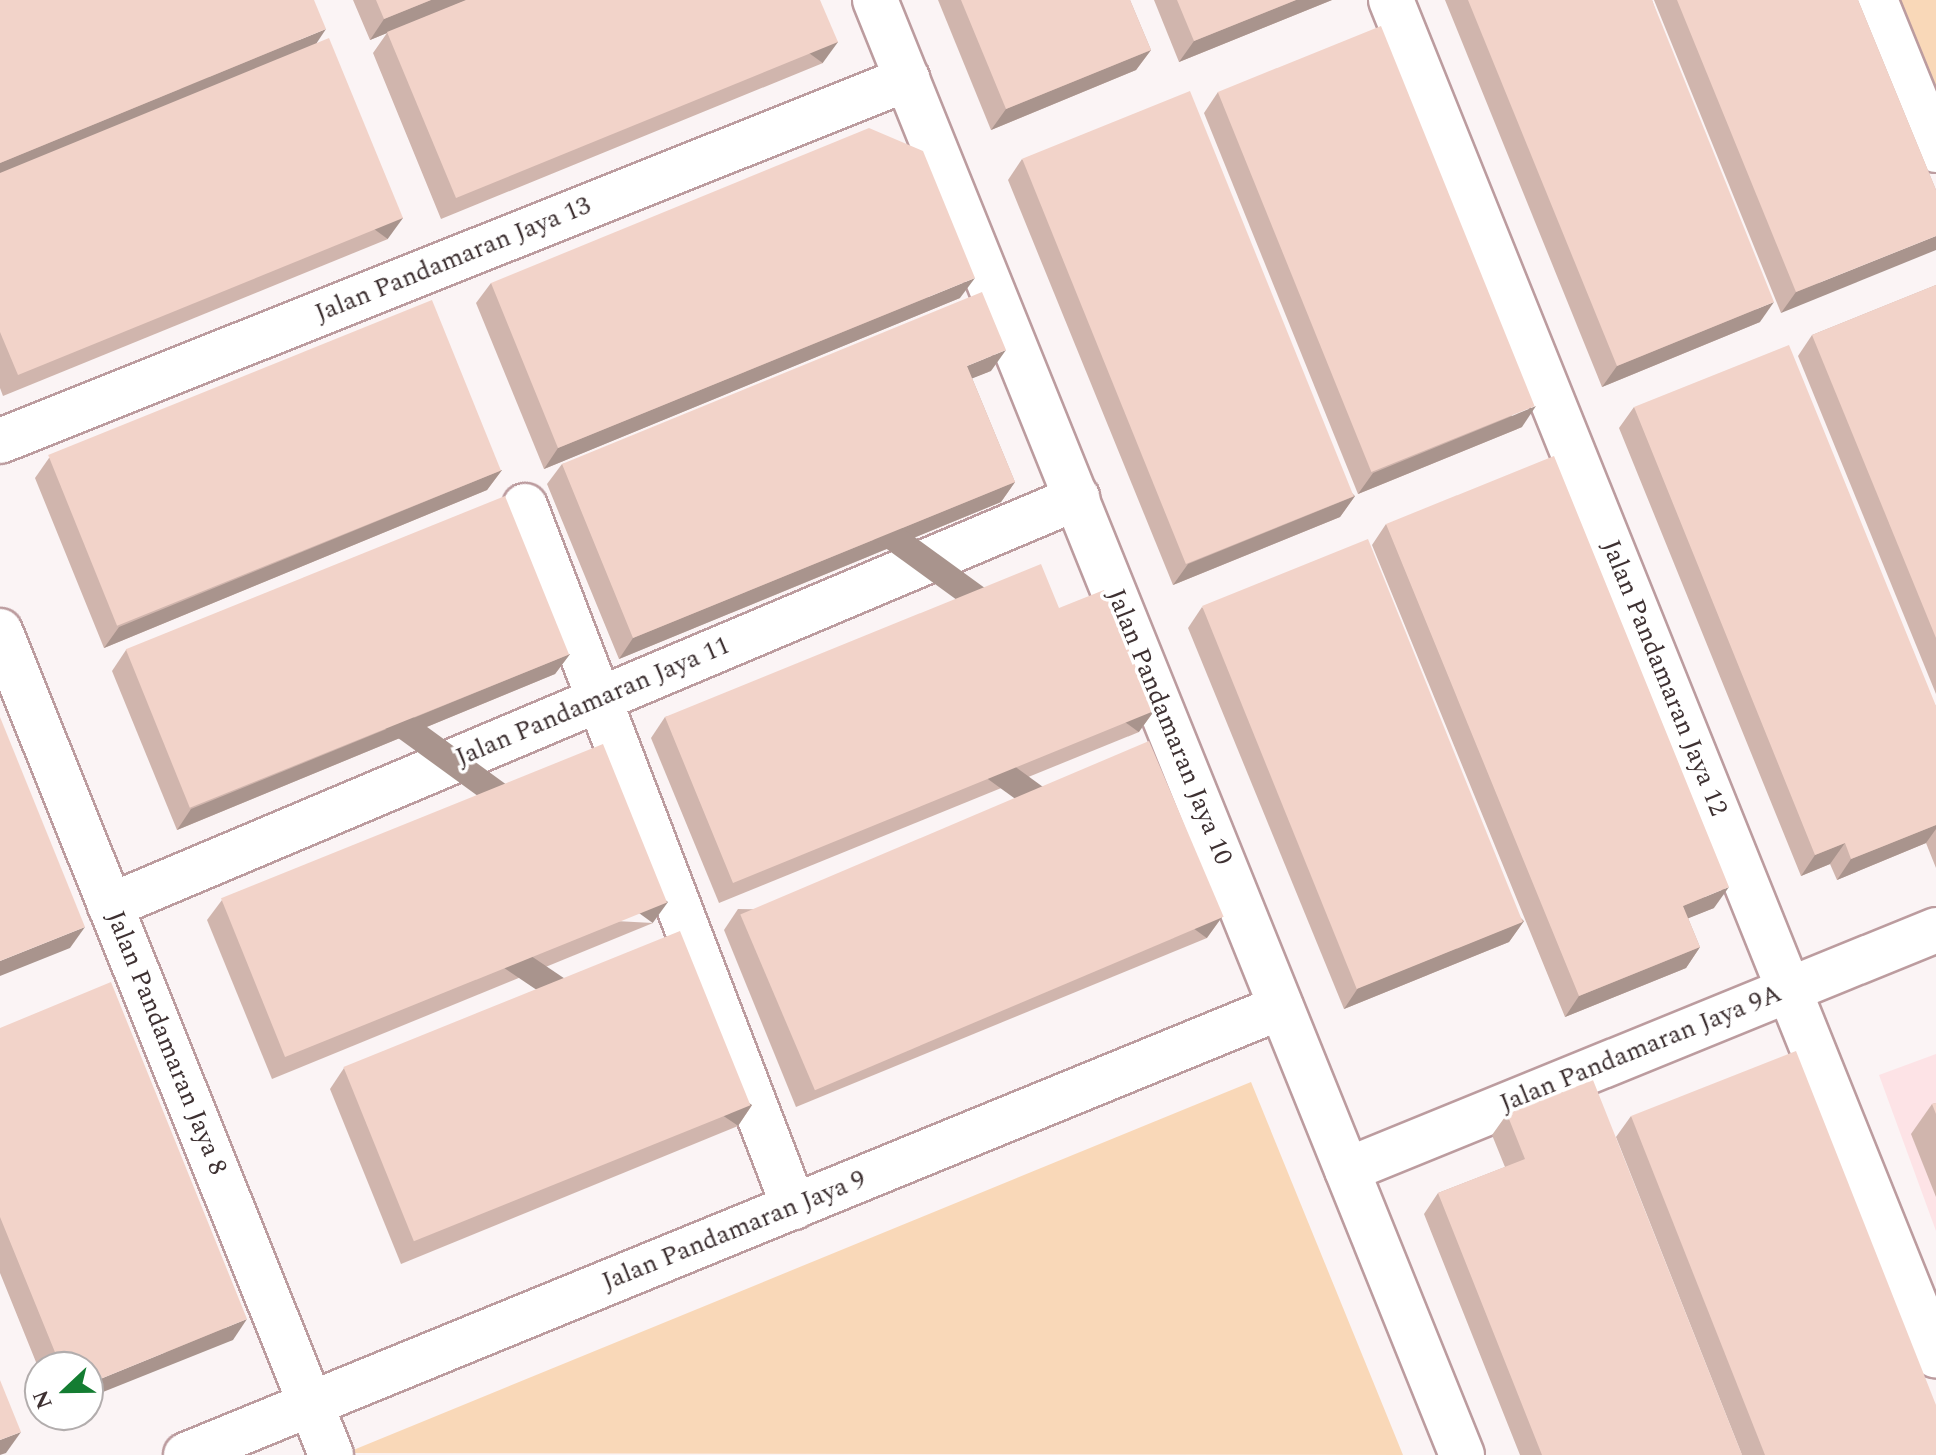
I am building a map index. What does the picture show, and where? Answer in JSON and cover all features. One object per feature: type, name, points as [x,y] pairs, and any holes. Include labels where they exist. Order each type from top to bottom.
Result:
[{"type":"street","name":"Jalan Pandamaran Jaya 10","points":[[875,0],[1462,1455]]},
{"type":"street","name":"Jalan Pandamaran Jaya 12","points":[[1391,0],[1936,1356]]},
{"type":"street","points":[[1875,0],[1936,150]]},
{"type":"street","name":"Jalan Pandamaran Jaya 13","points":[[0,441],[907,79]]},
{"type":"street","name":"Jalan Pandamaran Jaya 11","points":[[110,906],[1077,498]]},
{"type":"street","points":[[525,506],[794,1207]]},
{"type":"street","name":"Jalan Pandamaran Jaya 8","points":[[0,631],[331,1455]]},
{"type":"street","name":"Jalan Pandamaran Jaya 9A","points":[[1347,1170],[1936,930]]},
{"type":"street","name":"Jalan Pandamaran Jaya 9","points":[[186,1455],[1281,1007]]},
{"type":"shaded area","points":[[1896,0],[1936,0],[1936,99]]},
{"type":"shaded area","points":[[1936,1054],[1936,1231],[1879,1075]]},
{"type":"shaded area","points":[[1251,1082],[1403,1455],[346,1453]]},
{"type":"building","points":[[0,0],[314,0],[326,29],[0,163]]},
{"type":"building","points":[[376,0],[431,0],[384,19]]},
{"type":"building","points":[[466,0],[820,0],[838,42],[456,198],[387,32]]},
{"type":"building","points":[[961,0],[1130,0],[1151,50],[1006,109]]},
{"type":"building","points":[[1177,0],[1296,0],[1194,41]]},
{"type":"building","points":[[1468,0],[1652,0],[1774,302],[1617,366]]},
{"type":"building","points":[[1677,0],[1858,0],[1936,190],[1936,236],[1796,292]]},
{"type":"building","points":[[1381,26],[1535,406],[1371,472],[1218,92]]},
{"type":"building","points":[[329,38],[403,218],[18,375],[0,332],[0,173]]},
{"type":"building","points":[[1190,91],[1354,496],[1186,564],[1022,159]]},
{"type":"building","points":[[869,128],[923,151],[975,278],[558,448],[491,283]]},
{"type":"building","points":[[1936,285],[1936,638],[1812,335]]},
{"type":"building","points":[[982,292],[1006,350],[967,366],[1015,482],[633,638],[562,464]]},
{"type":"building","points":[[432,300],[501,471],[117,626],[48,455]]},
{"type":"building","points":[[1789,345],[1936,706],[1936,825],[1851,859],[1845,843],[1815,855],[1634,407]]},
{"type":"building","points":[[1554,456],[1729,887],[1683,906],[1700,947],[1579,996],[1386,524]]},
{"type":"building","points":[[505,496],[569,655],[190,808],[126,649]]},
{"type":"building","points":[[1368,539],[1523,922],[1357,989],[1202,606]]},
{"type":"building","points":[[1041,564],[1059,608],[1104,590],[1154,711],[733,883],[665,717]]},
{"type":"building","points":[[0,717],[85,927],[0,961]]},
{"type":"building","points":[[1149,741],[1224,917],[815,1090],[740,914]]},
{"type":"building","points":[[603,744],[667,903],[285,1057],[221,898]]},
{"type":"building","points":[[680,931],[750,1105],[414,1241],[343,1067]]},
{"type":"building","points":[[111,982],[247,1319],[104,1377],[104,1351],[54,1351],[0,1217],[0,1028]]},
{"type":"building","points":[[1796,1051],[1936,1405],[1936,1455],[1765,1455],[1631,1116]]},
{"type":"building","points":[[1593,1080],[1742,1455],[1542,1455],[1438,1193],[1525,1159],[1507,1114]]},
{"type":"building","points":[[0,1380],[21,1432],[0,1440]]}]
